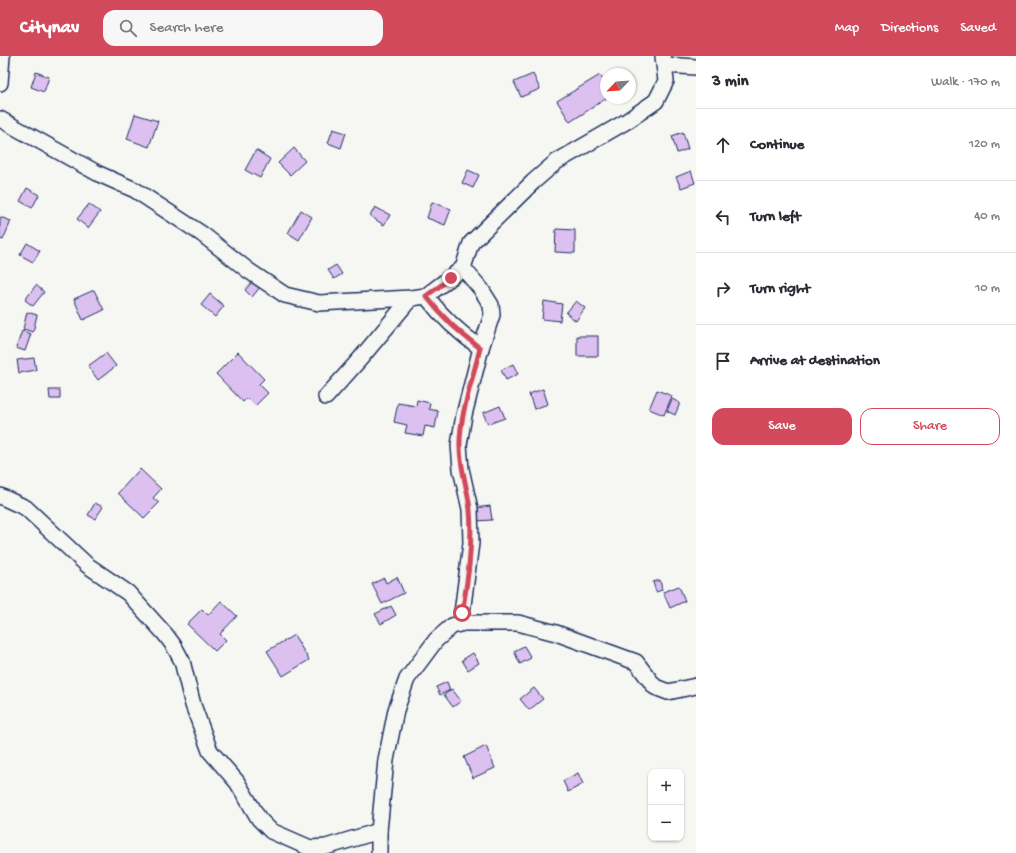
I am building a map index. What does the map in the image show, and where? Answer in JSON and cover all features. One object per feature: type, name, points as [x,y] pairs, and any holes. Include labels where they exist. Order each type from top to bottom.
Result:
[{"type":"street","points":[[0,83],[2,56]]},
{"type":"street","points":[[0,119],[98,174],[135,190],[202,234],[248,271],[285,295],[319,303],[411,298],[426,296],[462,268],[472,243],[533,182],[556,162],[627,121],[656,101],[666,82],[664,61],[696,67]]},
{"type":"street","points":[[462,268],[480,289],[491,305],[492,315],[480,348],[464,415],[459,446],[461,469],[470,509],[470,559],[462,613],[463,623]]},
{"type":"street","points":[[426,296],[442,316],[459,332],[480,348]]},
{"type":"street","points":[[326,397],[411,298]]},
{"type":"street","points":[[0,496],[26,508],[87,565],[128,593],[165,634],[174,646],[182,661],[193,705],[210,751],[237,782],[259,819],[271,831],[293,842],[310,848],[326,847]]},
{"type":"street","points":[[379,853],[379,832],[386,760],[396,710],[407,679],[442,632],[452,626],[463,623],[518,623],[556,633],[636,662],[655,687],[661,690],[668,692],[696,686]]},
{"type":"street","points":[[311,853],[326,847],[379,832]]},
{"type":"building","points":[[36,72],[49,77],[44,92],[31,87]]},
{"type":"building","points":[[533,74],[540,89],[521,97],[514,82]]},
{"type":"building","points":[[600,75],[600,103],[570,122],[557,101]]},
{"type":"building","points":[[135,114],[158,121],[149,147],[127,139]]},
{"type":"building","points":[[333,129],[346,133],[341,148],[328,143]]},
{"type":"building","points":[[683,132],[688,149],[677,153],[672,136]]},
{"type":"building","points":[[294,148],[305,161],[290,175],[278,163]]},
{"type":"building","points":[[256,150],[270,159],[260,178],[245,170]]},
{"type":"building","points":[[468,170],[479,175],[473,188],[462,183]]},
{"type":"building","points":[[691,171],[695,183],[681,188],[676,177]]},
{"type":"building","points":[[27,188],[39,195],[32,208],[20,201]]},
{"type":"building","points":[[432,202],[451,209],[445,225],[427,218]]},
{"type":"building","points":[[89,204],[100,212],[88,228],[77,219]]},
{"type":"building","points":[[375,207],[390,215],[384,225],[370,216]]},
{"type":"building","points":[[301,210],[312,217],[299,240],[288,233]]},
{"type":"building","points":[[0,217],[11,221],[3,240],[0,239]]},
{"type":"building","points":[[556,229],[575,230],[575,253],[555,252]]},
{"type":"building","points":[[27,243],[40,251],[33,262],[20,255]]},
{"type":"building","points":[[336,265],[342,274],[334,279],[328,270]]},
{"type":"building","points":[[254,280],[261,286],[252,297],[245,290]]},
{"type":"building","points":[[36,285],[44,292],[33,306],[25,300]]},
{"type":"building","points":[[94,290],[104,310],[83,320],[74,299]]},
{"type":"building","points":[[210,294],[224,306],[215,317],[201,305]]},
{"type":"building","points":[[544,301],[562,304],[560,321],[542,319]]},
{"type":"building","points":[[576,301],[585,308],[576,321],[566,313]]},
{"type":"building","points":[[27,312],[37,315],[33,332],[23,329]]},
{"type":"building","points":[[22,331],[31,334],[25,351],[16,348]]},
{"type":"building","points":[[577,336],[598,336],[598,356],[577,356]]},
{"type":"building","points":[[238,352],[264,379],[259,384],[268,393],[255,406],[247,398],[243,402],[216,374]]},
{"type":"building","points":[[106,353],[116,366],[98,380],[88,366]]},
{"type":"building","points":[[34,358],[36,370],[19,373],[17,360]]},
{"type":"building","points":[[513,364],[518,374],[506,380],[501,370]]},
{"type":"building","points":[[543,389],[548,404],[534,409],[529,394]]},
{"type":"building","points":[[49,390],[60,390],[60,399],[50,399]]},
{"type":"building","points":[[657,390],[672,396],[664,415],[649,409]]},
{"type":"building","points":[[672,399],[680,403],[675,415],[667,411]]},
{"type":"building","points":[[417,400],[430,403],[429,409],[438,411],[435,428],[425,426],[423,436],[405,433],[407,425],[394,422],[398,403],[416,406]]},
{"type":"building","points":[[500,406],[505,418],[488,424],[483,413]]},
{"type":"building","points":[[140,469],[161,489],[153,498],[159,503],[144,518],[118,493]]},
{"type":"building","points":[[95,503],[103,507],[95,519],[88,515]]},
{"type":"building","points":[[490,506],[492,520],[476,521],[474,508]]},
{"type":"building","points":[[397,577],[404,593],[382,604],[372,584],[384,578],[386,583]]},
{"type":"building","points":[[660,580],[662,590],[656,592],[653,582]]},
{"type":"building","points":[[679,586],[685,601],[670,608],[663,592]]},
{"type":"building","points":[[221,601],[237,616],[220,634],[226,640],[215,651],[187,624],[202,609],[208,615]]},
{"type":"building","points":[[391,606],[396,615],[381,624],[375,614]]},
{"type":"building","points":[[294,635],[309,660],[283,676],[267,651]]},
{"type":"building","points":[[524,646],[531,658],[520,664],[514,651]]},
{"type":"building","points":[[473,653],[479,663],[468,670],[462,660]]},
{"type":"building","points":[[447,682],[450,690],[440,695],[436,687]]},
{"type":"building","points":[[534,688],[543,699],[529,710],[520,699]]},
{"type":"building","points":[[452,689],[461,701],[453,707],[444,695]]},
{"type":"building","points":[[486,746],[495,768],[473,778],[464,757]]},
{"type":"building","points":[[578,773],[583,784],[568,792],[563,781]]},
{"type":"route","points":[[451,278],[426,296],[442,316],[459,332],[480,348],[464,415],[459,446],[461,469],[470,509],[471,544],[462,613]]}]
